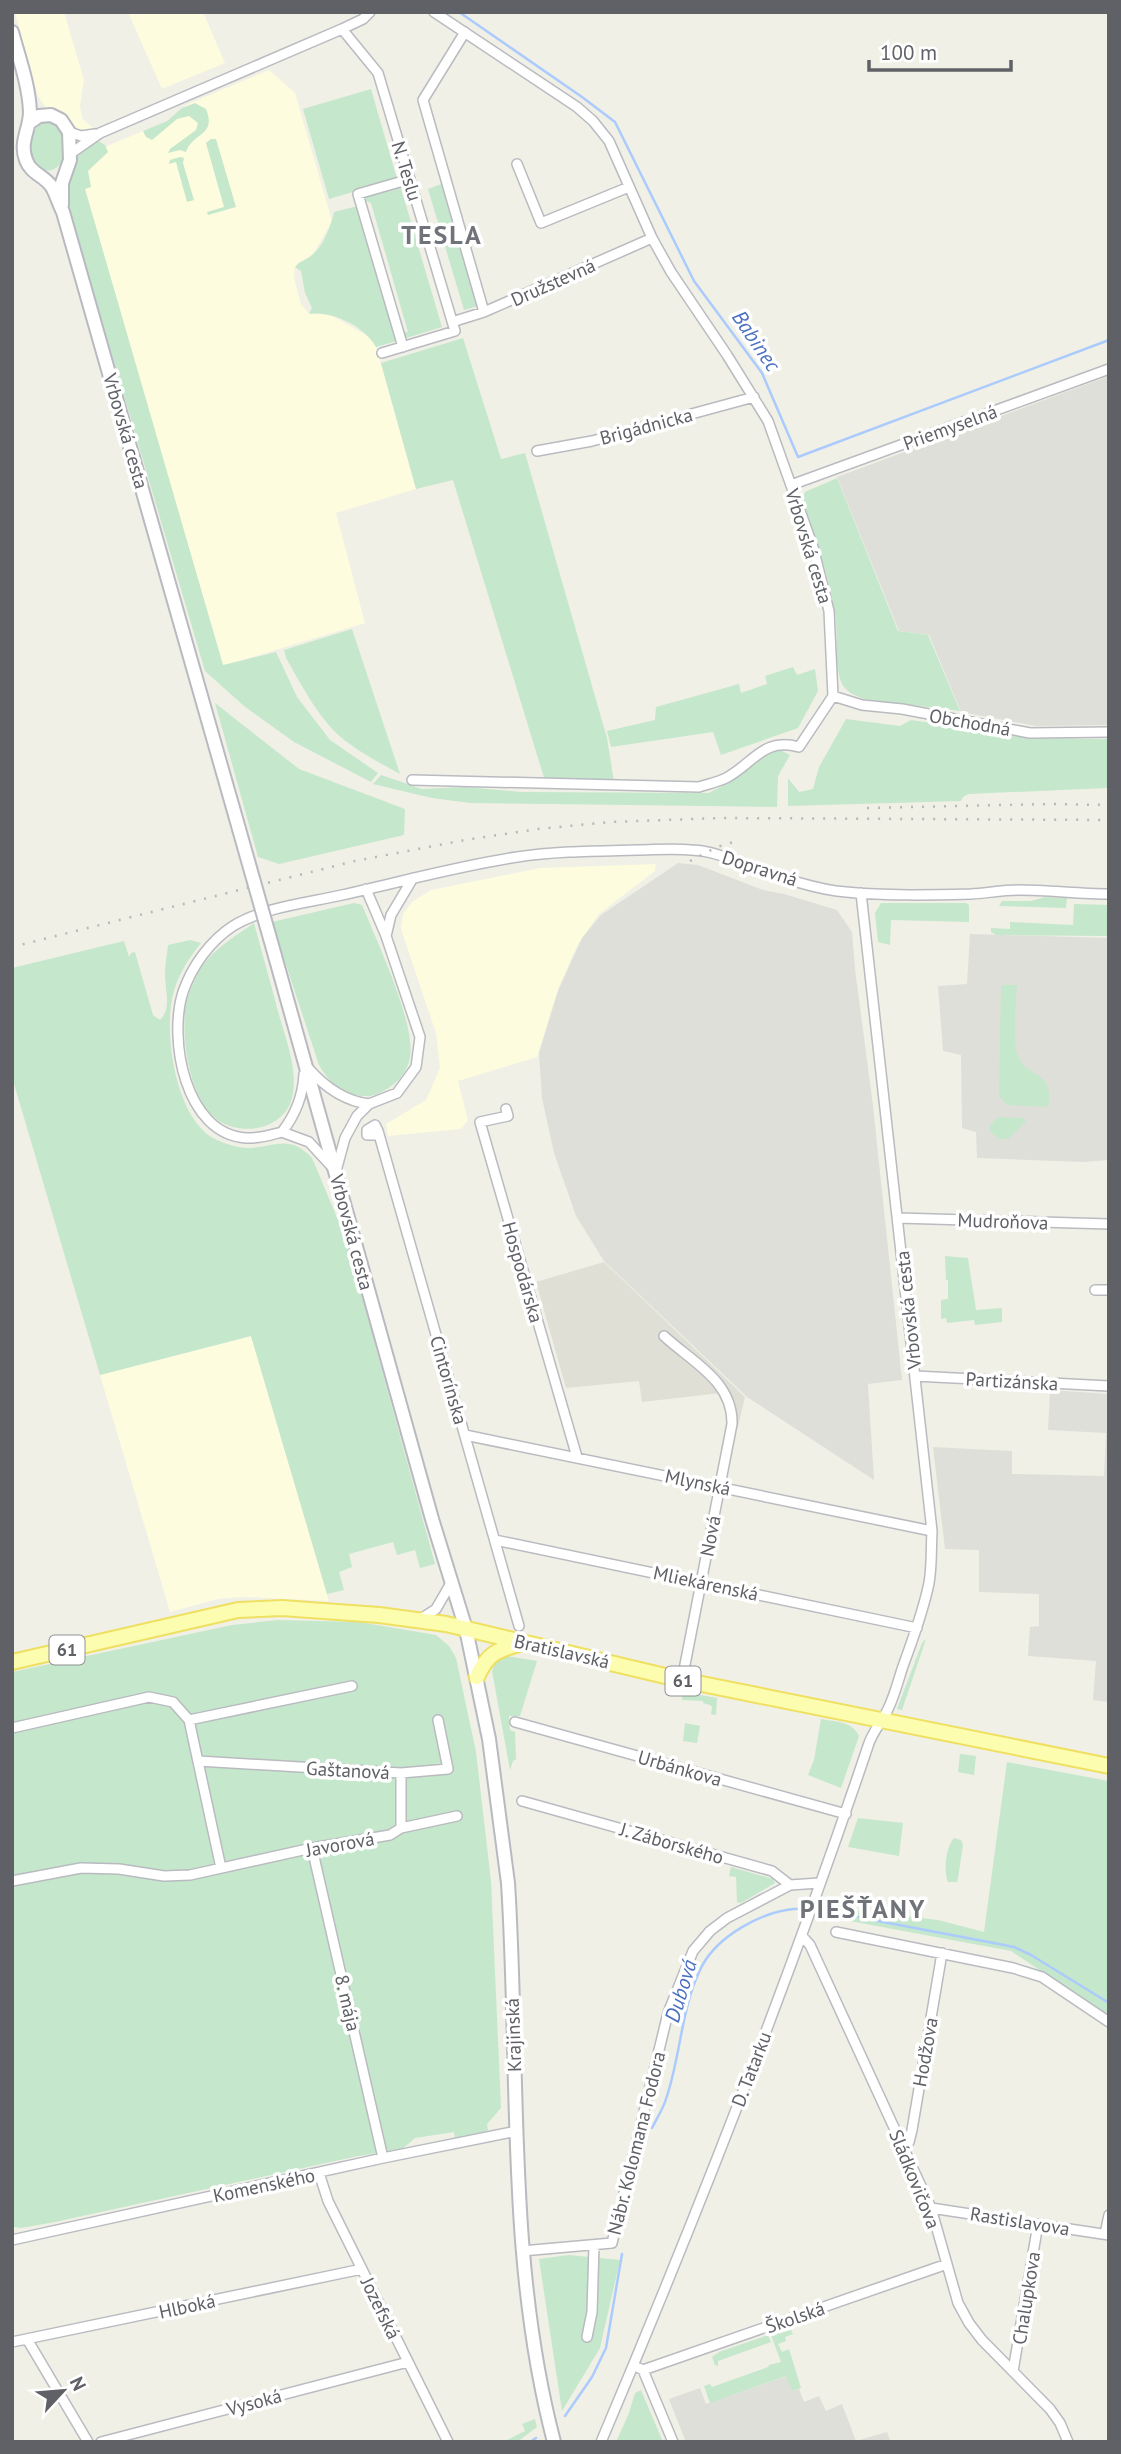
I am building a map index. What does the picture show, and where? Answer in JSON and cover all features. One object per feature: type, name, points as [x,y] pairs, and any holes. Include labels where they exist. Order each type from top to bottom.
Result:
[{"type":"main road","points":[[12,32],[27,87],[29,123]]},
{"type":"main road","points":[[27,87],[38,107],[46,114],[55,116],[69,132],[71,154],[62,183],[63,212]]},
{"type":"main road","points":[[46,114],[29,123],[25,133],[24,155],[31,170],[52,187],[63,212]]},
{"type":"main road","points":[[44,178],[56,176],[65,170]]},
{"type":"main road","name":"Vrbovská cesta","points":[[63,212],[466,1629]]},
{"type":"main road","name":"Bratislavská","points":[[12,1662],[239,1610],[282,1608],[379,1615],[466,1629],[682,1680],[1109,1766]]},
{"type":"main road","name":"Krajinská","points":[[466,1629],[495,1773],[508,1883],[522,2251],[535,2353],[554,2442]]},
{"type":"main road","points":[[477,1677],[483,1663],[497,1650],[524,1643]]},
{"type":"street","points":[[71,154],[100,133],[342,29],[363,19],[370,12]]},
{"type":"street","name":"Vrbovská cesta","points":[[434,12],[577,107],[609,141],[652,238],[671,272],[768,421],[817,560],[829,611],[834,696]]},
{"type":"street","name":"N. Teslu","points":[[342,29],[378,73],[452,322]]},
{"type":"street","points":[[466,32],[423,100],[484,312]]},
{"type":"street","points":[[69,132],[81,136],[100,133]]},
{"type":"street","points":[[517,164],[541,222],[629,187]]},
{"type":"street","points":[[403,347],[358,194],[410,179]]},
{"type":"street","name":"Družstevná","points":[[452,322],[484,312],[652,238]]},
{"type":"street","points":[[382,353],[455,331],[452,322]]},
{"type":"street","name":"Priemyselná","points":[[791,485],[1109,369]]},
{"type":"street","name":"Brigádnicka","points":[[537,451],[592,441],[754,397]]},
{"type":"street","points":[[412,780],[699,787],[726,778],[768,747],[787,743],[799,747],[834,696]]},
{"type":"street","name":"Obchodná","points":[[834,696],[862,705],[902,709],[1030,733],[1109,732]]},
{"type":"street","name":"Dopravná","points":[[282,1132],[259,1138],[240,1137],[219,1130],[199,1110],[186,1079],[179,1048],[178,1024],[184,990],[196,964],[211,944],[235,925],[274,911],[413,878],[518,857],[586,851],[690,849],[708,852],[824,888],[860,893],[967,894],[1018,890],[1109,894]]},
{"type":"street","points":[[386,936],[391,915],[413,878]]},
{"type":"street","points":[[336,1172],[343,1145],[354,1120],[369,1104],[397,1093],[416,1067],[418,1057],[419,1037],[386,936],[366,890]]},
{"type":"street","name":"Vrbovská cesta","points":[[860,893],[932,1531],[929,1582],[917,1628],[889,1708],[882,1719]]},
{"type":"street","points":[[305,1065],[335,1092],[354,1102],[369,1104]]},
{"type":"street","points":[[305,1065],[304,1088],[299,1103],[294,1116],[282,1132],[309,1142],[336,1172]]},
{"type":"street","name":"Hospodárska","points":[[506,1109],[508,1116],[480,1122],[577,1457]]},
{"type":"street","name":"Cintorínska","points":[[379,1135],[519,1626]]},
{"type":"street","name":"Mudroňova","points":[[898,1218],[1109,1224]]},
{"type":"street","points":[[1095,1290],[1109,1290]]},
{"type":"street","name":"Nová","points":[[664,1336],[703,1367],[720,1386],[733,1409],[682,1680]]},
{"type":"street","name":"Partizánska","points":[[915,1376],[1109,1386]]},
{"type":"street","name":"Mlynská","points":[[465,1435],[932,1531]]},
{"type":"street","name":"Mliekárenská","points":[[495,1540],[917,1628]]},
{"type":"street","points":[[419,1620],[436,1609],[451,1583]]},
{"type":"street","points":[[189,1720],[352,1686]]},
{"type":"street","points":[[12,1728],[149,1697],[173,1702],[189,1720],[221,1868]]},
{"type":"street","name":"D. Tatarku","points":[[595,2442],[639,2368],[803,1932],[869,1742],[882,1719]]},
{"type":"street","name":"Gaštanová","points":[[198,1761],[401,1773],[448,1769],[438,1720]]},
{"type":"street","name":"Urbánkova","points":[[514,1722],[846,1814]]},
{"type":"street","points":[[401,1773],[401,1828]]},
{"type":"street","name":"J. Záborského","points":[[522,1801],[772,1871],[790,1885]]},
{"type":"street","name":"Javorová","points":[[12,1881],[81,1868],[164,1876],[190,1875],[312,1848],[390,1835],[401,1828],[457,1816]]},
{"type":"street","name":"8. mája","points":[[312,1848],[383,2158]]},
{"type":"street","points":[[790,1885],[819,1883]]},
{"type":"street","name":"Nábr. Kolomana Fodora","points":[[522,2251],[612,2243],[668,2013],[693,1951],[710,1931],[727,1918],[790,1885]]},
{"type":"street","name":"Sládkovičova","points":[[803,1932],[931,2208],[958,2303],[969,2323],[1060,2423],[1068,2442]]},
{"type":"street","points":[[836,1932],[1013,1968],[1042,1977],[1109,2022]]},
{"type":"street","name":"Hodžova","points":[[904,2148],[909,2142],[912,2130],[942,1953]]},
{"type":"street","name":"Komenského","points":[[12,2240],[517,2131]]},
{"type":"street","name":"Jozefská","points":[[319,2173],[328,2201],[447,2441]]},
{"type":"street","name":"Rastislavova","points":[[931,2208],[1107,2234]]},
{"type":"street","points":[[1107,2234],[1109,2215]]},
{"type":"street","name":"Chalupkova","points":[[1013,2371],[1038,2224]]},
{"type":"street","points":[[587,2337],[592,2312],[594,2246]]},
{"type":"street","name":"Školská","points":[[639,2368],[947,2264]]},
{"type":"street","name":"Hlboká","points":[[12,2342],[362,2269]]},
{"type":"street","points":[[27,2339],[88,2442]]},
{"type":"street","name":"Vysoká","points":[[101,2442],[408,2362]]},
{"type":"street","points":[[639,2368],[673,2442]]},
{"type":"street","name":"D. Tatarku","points":[[601,2442],[612,2415]]},
{"type":"shaded area","points":[[15,12],[64,12],[84,80],[80,106],[82,118],[93,128],[74,136],[52,117],[38,96]]},
{"type":"shaded area","points":[[128,12],[203,12],[225,63],[162,89]]},
{"type":"shaded area","points":[[269,70],[295,93],[332,221],[313,255],[298,263],[295,268],[294,278],[301,304],[309,314],[331,315],[371,338],[376,347],[416,489],[336,513],[365,623],[223,666],[80,172],[85,163],[107,146],[167,121],[188,104]]},
{"type":"shaded area","points":[[371,89],[397,179],[329,199],[303,109]]},
{"type":"shaded area","points":[[195,103],[206,109],[208,124],[186,152],[180,150],[168,153],[196,130],[198,123],[189,116],[177,119],[152,140],[146,137],[143,131],[167,121],[182,108]]},
{"type":"shaded area","points":[[44,122],[56,124],[65,140],[62,161],[53,170],[38,168],[32,156],[34,131]]},
{"type":"shaded area","points":[[216,139],[236,207],[208,215],[207,212],[224,207],[206,143]]},
{"type":"shaded area","points":[[98,141],[105,145],[108,152],[88,171],[91,187],[85,189],[223,665],[276,652],[297,697],[330,740],[378,773],[371,782],[294,742],[244,706],[205,671],[67,202],[69,173],[75,159]]},
{"type":"shaded area","points":[[184,158],[183,163],[194,200],[187,202],[176,162],[169,164],[170,160]]},
{"type":"shaded area","points":[[444,183],[478,306],[464,310],[428,189]]},
{"type":"shaded area","points":[[400,185],[442,327],[400,340],[398,331],[408,332],[371,203],[363,200],[363,196]]},
{"type":"shaded area","points":[[358,206],[397,341],[376,347],[371,339],[347,321],[328,315],[309,314],[312,308],[305,293],[301,271],[295,267],[317,250],[329,229],[334,212]]},
{"type":"shaded area","points":[[463,338],[501,459],[525,453],[607,738],[614,782],[545,781],[453,480],[416,489],[381,363]]},
{"type":"shaded area","points":[[1109,376],[1109,725],[1036,726],[961,712],[929,635],[899,631],[837,477]]},
{"type":"shaded area","points":[[837,478],[898,631],[928,635],[960,711],[864,699],[842,684],[838,668],[832,599],[802,499],[805,492]]},
{"type":"shaded area","points":[[352,629],[400,774],[358,750],[327,724],[286,658],[284,650]]},
{"type":"shaded area","points":[[793,667],[797,675],[815,669],[818,691],[798,728],[721,755],[713,732],[611,747],[607,731],[655,720],[656,707],[739,684],[741,693],[767,684],[765,676]]},
{"type":"shaded area","points":[[215,703],[299,769],[405,809],[404,835],[279,864],[258,857]]},
{"type":"shaded area","points":[[846,719],[900,726],[911,720],[1035,738],[1109,739],[1109,788],[968,794],[961,801],[788,806],[788,778],[799,792],[813,789],[819,767]]},
{"type":"shaded area","points":[[780,750],[790,755],[778,776],[777,807],[470,803],[432,798],[373,784],[381,775],[422,789],[465,787],[521,792],[709,793],[738,777],[766,753]]},
{"type":"shaded area","points":[[678,863],[698,865],[763,890],[837,910],[852,932],[902,1380],[868,1384],[874,1480],[747,1397],[604,1261],[576,1216],[554,1153],[542,1098],[539,1053],[558,991],[582,938],[601,915]]},
{"type":"shaded area","points":[[656,864],[655,871],[599,914],[577,946],[558,989],[537,1057],[458,1081],[468,1120],[461,1129],[388,1136],[386,1124],[426,1100],[440,1068],[436,1033],[401,929],[403,914],[412,902],[431,890],[540,868]]},
{"type":"shaded area","points":[[1045,897],[1067,898],[1066,908],[999,906],[1002,901],[1031,901]]},
{"type":"shaded area","points":[[354,903],[362,905],[385,959],[401,1003],[410,1042],[409,1062],[400,1078],[384,1091],[368,1096],[343,1091],[328,1078],[319,1065],[272,922]]},
{"type":"shaded area","points":[[881,903],[966,903],[969,905],[969,922],[891,920],[890,945],[878,942],[875,913]]},
{"type":"shaded area","points":[[1074,904],[1109,905],[1109,936],[996,935],[991,932],[991,928],[1010,929],[1010,922],[1073,925]]},
{"type":"shaded area","points":[[254,923],[290,1054],[294,1083],[289,1106],[282,1115],[272,1123],[249,1129],[224,1124],[206,1108],[193,1083],[189,1068],[184,1024],[187,1001],[201,968],[218,949]]},
{"type":"shaded area","points":[[970,934],[1109,938],[1109,1160],[1083,1162],[977,1158],[976,1132],[962,1128],[961,1055],[943,1051],[938,986],[967,984]]},
{"type":"shaded area","points":[[190,940],[201,943],[177,981],[170,1011],[172,1053],[182,1097],[191,1116],[203,1130],[217,1140],[244,1148],[289,1144],[297,1146],[312,1158],[346,1239],[435,1564],[420,1568],[415,1550],[397,1555],[393,1542],[349,1554],[352,1567],[339,1572],[344,1590],[327,1594],[251,1336],[100,1375],[12,1077],[12,968],[124,941],[129,957],[135,952],[153,1015],[160,1020],[167,1005],[165,975],[168,945]]},
{"type":"shaded area","points":[[1001,985],[1017,985],[1016,1050],[1022,1064],[1048,1086],[1048,1107],[1007,1105],[999,1096]]},
{"type":"shaded area","points":[[998,1117],[1023,1118],[1026,1121],[1008,1139],[1000,1139],[990,1132],[990,1126]]},
{"type":"shaded area","points":[[945,1256],[968,1258],[976,1310],[1002,1308],[1002,1322],[975,1325],[974,1320],[947,1323],[946,1318],[941,1319],[941,1300],[948,1299]]},
{"type":"shaded area","points":[[604,1262],[745,1397],[738,1427],[728,1425],[729,1415],[721,1393],[642,1402],[639,1381],[566,1388],[536,1282]]},
{"type":"shaded area","points":[[251,1336],[329,1601],[242,1597],[218,1599],[170,1612],[100,1375]]},
{"type":"shaded area","points":[[1050,1390],[1109,1394],[1109,1702],[1093,1700],[1096,1661],[1028,1656],[1030,1627],[1039,1626],[1039,1594],[979,1592],[979,1550],[945,1549],[933,1447],[1012,1451],[1012,1474],[1104,1476],[1106,1433],[1048,1430]]},
{"type":"shaded area","points":[[278,1620],[359,1622],[436,1635],[449,1646],[456,1658],[476,1752],[491,1881],[501,2108],[487,2124],[488,2131],[455,2138],[454,2132],[415,2138],[401,2150],[358,2156],[55,2222],[14,2227],[12,1672],[232,1625]]},
{"type":"shaded area","points":[[926,1639],[902,1710],[897,1709],[922,1643]]},
{"type":"shaded area","points":[[507,1656],[537,1661],[520,1716],[509,1716],[510,1730],[515,1732],[516,1759],[510,1770],[492,1671],[496,1661]]},
{"type":"shaded area","points":[[683,1692],[717,1698],[716,1715],[711,1714],[712,1707],[703,1701],[682,1700]]},
{"type":"shaded area","points":[[821,1719],[848,1725],[859,1736],[841,1788],[808,1775],[814,1760]]},
{"type":"shaded area","points":[[685,1723],[700,1726],[697,1743],[683,1741]]},
{"type":"shaded area","points":[[960,1754],[976,1756],[974,1775],[958,1772]]},
{"type":"shaded area","points":[[1007,1762],[1109,1781],[1109,2017],[1011,1951],[823,1916],[825,1907],[938,1920],[984,1932]]},
{"type":"shaded area","points":[[858,1818],[903,1823],[899,1856],[848,1847]]},
{"type":"shaded area","points":[[954,1838],[961,1840],[963,1845],[957,1882],[948,1882],[946,1859]]},
{"type":"shaded area","points":[[731,1867],[773,1879],[775,1883],[741,1903],[737,1902],[736,1877],[729,1876]]},
{"type":"shaded area","points":[[569,2255],[620,2260],[600,2348],[562,2411],[539,2259]]},
{"type":"shaded area","points":[[791,2330],[793,2334],[778,2344],[782,2352],[789,2349],[801,2388],[792,2391],[786,2376],[710,2403],[704,2386],[710,2384],[712,2387],[781,2362],[771,2335]]},
{"type":"shaded area","points":[[768,2335],[771,2342],[718,2361],[718,2366],[715,2365],[712,2357],[719,2352]]},
{"type":"shaded area","points":[[787,2376],[792,2391],[799,2389],[804,2402],[819,2396],[826,2411],[842,2404],[856,2441],[887,2432],[891,2442],[686,2442],[669,2399],[700,2388],[706,2404]]},
{"type":"shaded area","points":[[641,2390],[663,2442],[616,2442],[635,2393]]},
{"type":"shaded area","points":[[535,2419],[537,2427],[517,2442],[503,2442],[525,2431],[522,2424]]},
{"type":"waterway","name":"Babinec","points":[[459,12],[615,122],[694,281],[762,373],[798,457],[1109,340]]},
{"type":"waterway","name":"Dubová","points":[[652,2128],[662,2110],[671,2083],[685,2014],[702,1966],[709,1955],[729,1936],[755,1920],[781,1911],[825,1911],[1014,1947],[1109,2003]]},
{"type":"waterway","name":"Dubová","points":[[565,2416],[592,2377],[606,2348],[622,2254]]},
{"type":"waterway","name":"Dubová","points":[[530,2442],[536,2438]]},
{"type":"railway","points":[[867,808],[1109,805]]},
{"type":"railway","points":[[12,947],[355,861],[538,829],[610,822],[721,818],[1109,820]]},
{"type":"railway","points":[[690,861],[717,847],[740,840]]},
{"type":"district","name":"TESLA","points":[[442,235]]},
{"type":"district","name":"PIEŠŤANY","points":[[863,1909]]}]
